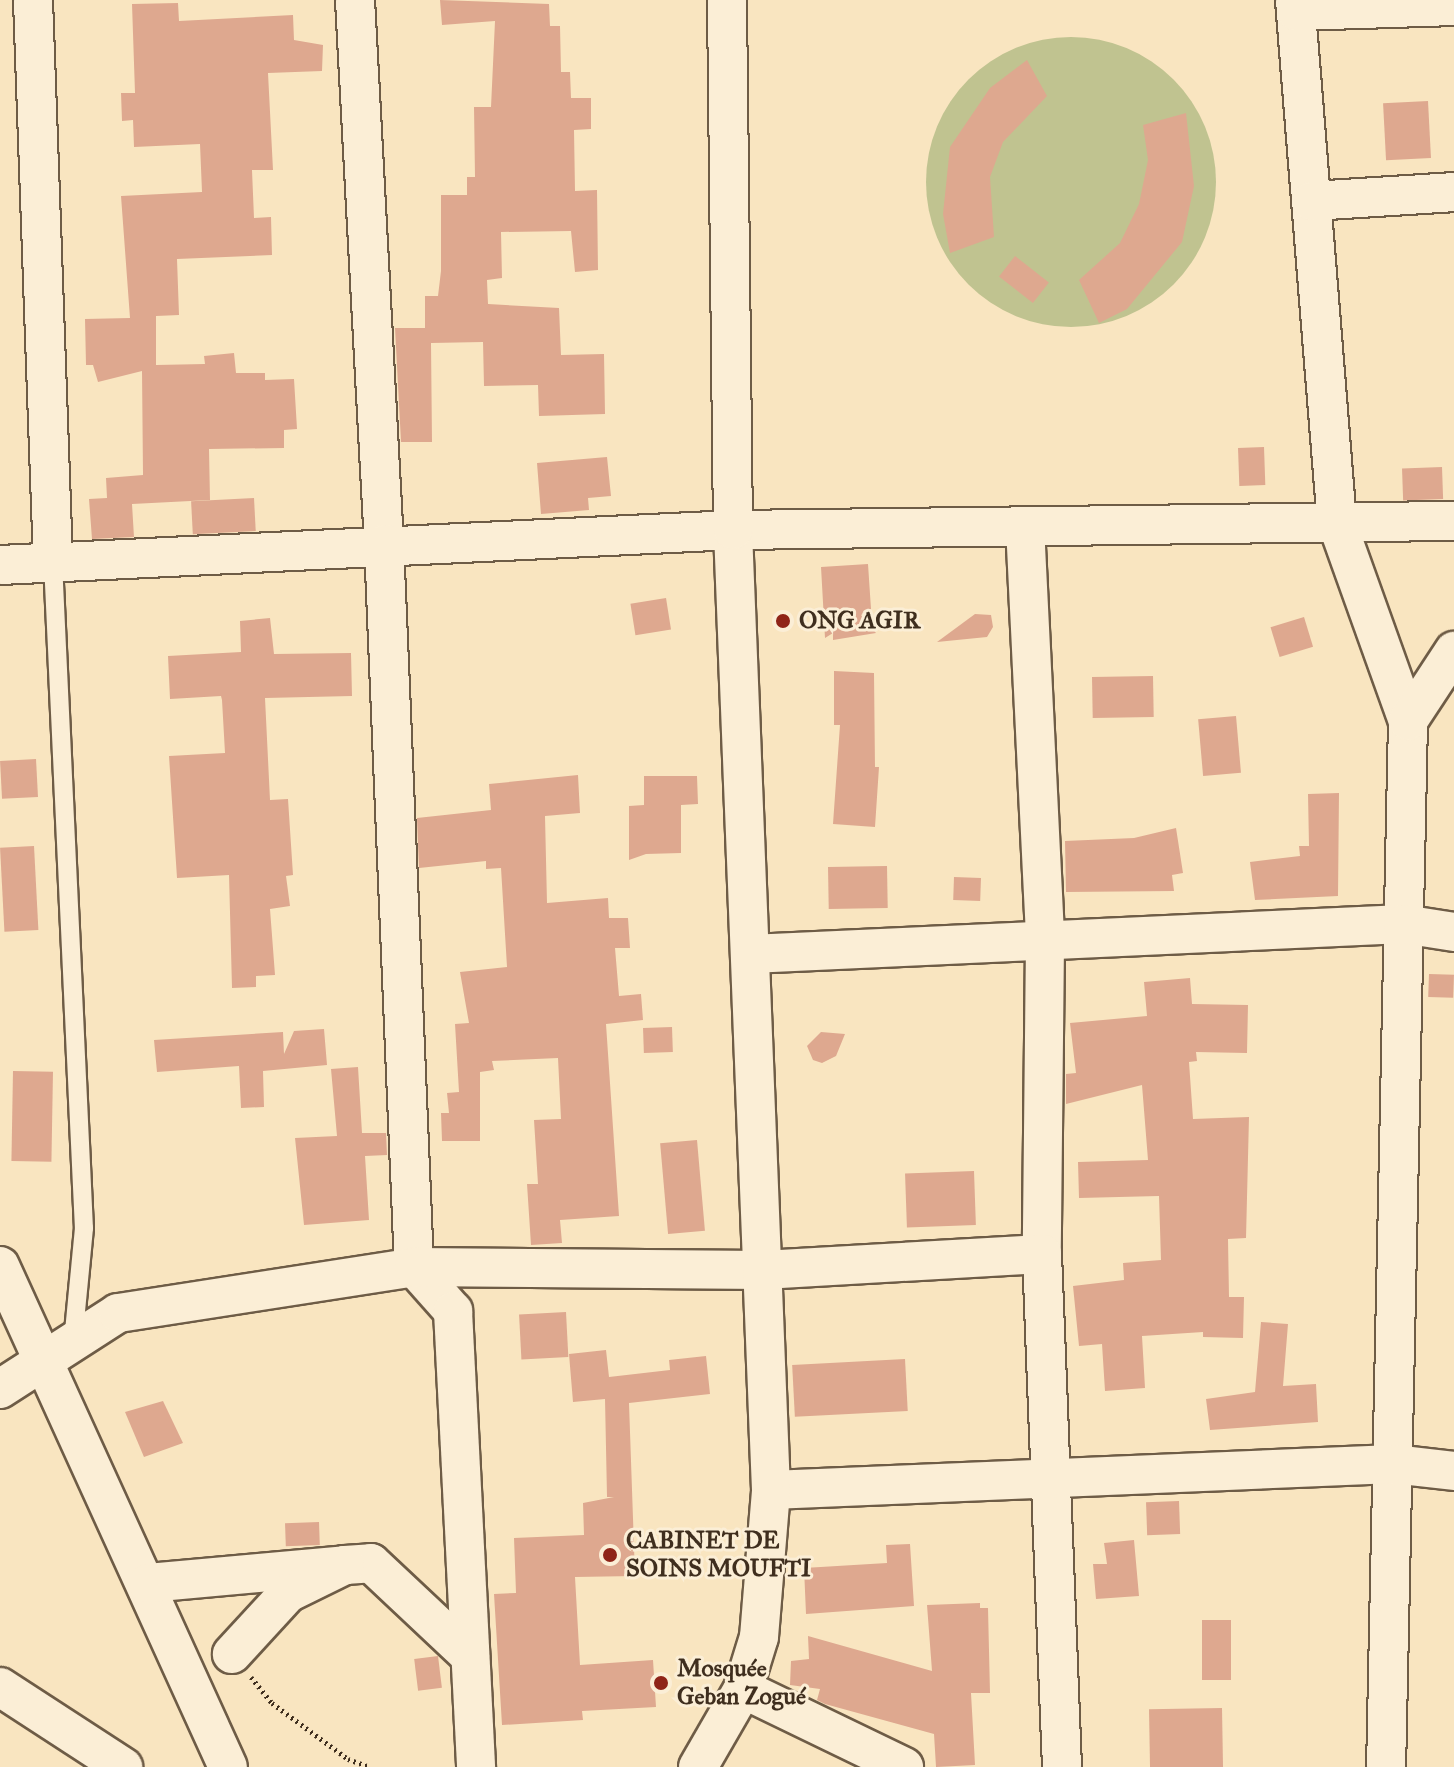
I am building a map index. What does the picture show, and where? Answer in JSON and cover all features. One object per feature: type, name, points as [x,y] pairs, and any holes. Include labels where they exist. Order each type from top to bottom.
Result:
[{"type":"street","points":[[33,0],[53,562]]},
{"type":"street","points":[[355,0],[384,544],[414,1267],[453,1311],[476,1767]]},
{"type":"street","points":[[698,1767],[743,1689],[759,1637],[771,1490],[733,530],[727,0]]},
{"type":"street","points":[[1386,1767],[1408,721],[1337,523],[1295,5],[1454,6]]},
{"type":"street","points":[[1312,201],[1454,192]]},
{"type":"street","points":[[0,565],[384,544],[733,530],[1454,521]]},
{"type":"street","points":[[1025,526],[1045,942],[1042,1254],[1062,1767]]},
{"type":"street","points":[[1408,721],[1454,651]]},
{"type":"street","points":[[750,954],[1403,924],[1454,932]]},
{"type":"street","points":[[0,1389],[118,1313],[414,1267],[763,1270],[1042,1254]]},
{"type":"street","points":[[0,1266],[60,1352],[148,1583],[228,1767]]},
{"type":"street","points":[[771,1490],[1393,1464],[1454,1471]]},
{"type":"street","points":[[148,1583],[371,1563],[470,1656]]},
{"type":"street","points":[[232,1654],[288,1593],[345,1565]]},
{"type":"street","points":[[0,1687],[123,1767]]},
{"type":"street","points":[[743,1689],[904,1767]]},
{"type":"lane","points":[[53,562],[84,1228],[60,1352]]},
{"type":"path","points":[[232,1654],[272,1703],[348,1759],[370,1767]]},
{"type":"green space","points":[[1071,37],[1099,40],[1127,48],[1152,61],[1174,79],[1192,101],[1205,126],[1213,154],[1216,182],[1213,210],[1205,238],[1192,263],[1174,285],[1152,303],[1127,316],[1099,324],[1071,327],[1043,324],[1015,316],[990,303],[968,285],[950,263],[937,238],[929,210],[926,182],[929,154],[937,126],[950,101],[968,79],[990,61],[1015,48],[1043,40]]},
{"type":"building","points":[[440,0],[549,4],[550,26],[560,26],[561,72],[570,72],[571,98],[591,98],[591,129],[574,130],[575,191],[597,190],[598,270],[575,272],[571,231],[501,232],[502,278],[487,280],[488,304],[559,308],[561,355],[604,354],[605,414],[539,416],[538,385],[484,386],[483,342],[431,343],[432,442],[401,442],[395,328],[425,328],[425,296],[438,296],[441,195],[467,195],[467,177],[475,177],[474,107],[491,107],[495,21],[442,25]]},
{"type":"building","points":[[178,3],[179,21],[293,15],[294,40],[323,45],[322,71],[268,73],[273,170],[252,170],[254,218],[271,217],[272,255],[177,259],[179,315],[156,316],[156,365],[205,364],[204,356],[234,353],[236,373],[265,373],[265,380],[294,379],[297,429],[284,430],[284,448],[209,449],[210,500],[132,504],[134,537],[92,539],[89,499],[107,498],[106,478],[143,475],[142,371],[98,382],[93,365],[86,365],[85,319],[130,318],[121,196],[202,192],[200,144],[134,147],[133,120],[122,121],[121,93],[135,93],[132,4]]},
{"type":"building","points":[[1027,60],[1047,96],[1003,142],[990,177],[994,237],[950,253],[943,214],[950,147],[990,88]]},
{"type":"building","points":[[1428,101],[1431,158],[1386,160],[1383,103]]},
{"type":"building","points":[[1186,113],[1194,186],[1182,242],[1127,309],[1099,323],[1079,280],[1120,243],[1139,204],[1148,160],[1143,125]]},
{"type":"building","points":[[1015,256],[1049,282],[1033,303],[999,276]]},
{"type":"building","points":[[1264,447],[1265,485],[1239,486],[1238,448]]},
{"type":"building","points":[[607,457],[611,496],[588,498],[589,510],[541,514],[537,463]]},
{"type":"building","points":[[1442,467],[1443,499],[1403,500],[1402,468]]},
{"type":"building","points":[[254,498],[256,531],[193,534],[191,501]]},
{"type":"building","points":[[868,564],[871,609],[861,615],[876,633],[833,640],[833,633],[825,638],[821,567]]},
{"type":"building","points":[[666,598],[671,630],[635,635],[630,604]]},
{"type":"building","points":[[975,614],[991,615],[993,627],[987,637],[937,642]]},
{"type":"building","points":[[1304,617],[1313,647],[1280,657],[1271,627]]},
{"type":"building","points":[[270,618],[274,654],[351,653],[352,696],[265,698],[270,800],[288,799],[293,875],[286,876],[290,906],[270,909],[275,975],[256,976],[256,987],[232,988],[229,875],[177,878],[169,756],[225,753],[222,700],[221,696],[170,699],[168,656],[241,652],[240,621]]},
{"type":"building","points":[[834,671],[874,673],[875,767],[879,767],[875,827],[833,824],[840,725],[834,725]]},
{"type":"building","points":[[1153,676],[1154,717],[1093,718],[1092,677]]},
{"type":"building","points":[[1236,716],[1241,773],[1203,776],[1198,719]]},
{"type":"building","points":[[36,759],[38,797],[2,799],[0,761]]},
{"type":"building","points":[[578,775],[580,813],[545,816],[547,903],[608,898],[609,918],[628,918],[630,948],[615,948],[619,996],[641,994],[643,1020],[606,1024],[619,1216],[560,1220],[562,1243],[531,1245],[527,1184],[538,1184],[534,1120],[561,1119],[558,1058],[492,1061],[494,1070],[480,1072],[480,1141],[442,1141],[441,1113],[449,1113],[447,1093],[459,1092],[455,1024],[469,1023],[460,972],[507,967],[501,868],[486,869],[486,861],[419,868],[417,818],[491,810],[489,784]]},
{"type":"building","points":[[644,776],[697,776],[698,804],[681,805],[681,853],[646,854],[629,860],[629,806],[644,805]]},
{"type":"building","points":[[1339,793],[1338,896],[1255,900],[1250,862],[1300,856],[1299,846],[1309,846],[1308,794]]},
{"type":"building","points":[[1176,828],[1183,873],[1172,875],[1174,891],[1066,892],[1065,841],[1134,838]]},
{"type":"building","points":[[34,846],[38,930],[4,932],[0,848]]},
{"type":"building","points":[[887,866],[888,908],[829,909],[828,867]]},
{"type":"building","points":[[954,877],[981,878],[980,901],[953,900]]},
{"type":"building","points":[[1429,974],[1454,975],[1453,998],[1428,997]]},
{"type":"building","points":[[1190,978],[1192,1004],[1248,1005],[1247,1053],[1196,1052],[1197,1061],[1189,1062],[1193,1119],[1249,1117],[1246,1238],[1228,1239],[1229,1297],[1244,1297],[1243,1338],[1203,1337],[1203,1332],[1142,1336],[1145,1388],[1105,1391],[1102,1344],[1079,1346],[1073,1286],[1124,1280],[1123,1263],[1161,1260],[1159,1196],[1079,1198],[1078,1162],[1148,1160],[1142,1085],[1066,1104],[1066,1074],[1076,1073],[1070,1023],[1147,1016],[1144,982]]},
{"type":"building","points":[[672,1027],[673,1052],[644,1053],[643,1028]]},
{"type":"building","points":[[324,1029],[327,1065],[263,1071],[264,1107],[241,1108],[239,1066],[157,1072],[154,1040],[283,1032],[284,1054],[294,1031]]},
{"type":"building","points":[[821,1032],[845,1034],[836,1056],[822,1063],[813,1060],[807,1046]]},
{"type":"building","points":[[358,1067],[362,1133],[386,1133],[387,1155],[365,1156],[369,1220],[304,1225],[295,1138],[337,1136],[331,1069]]},
{"type":"building","points":[[13,1071],[53,1072],[51,1162],[11,1161]]},
{"type":"building","points":[[697,1140],[705,1231],[668,1234],[660,1143]]},
{"type":"building","points":[[974,1171],[976,1225],[907,1227],[905,1173]]},
{"type":"building","points":[[566,1312],[568,1357],[521,1359],[519,1314]]},
{"type":"building","points":[[1261,1322],[1288,1324],[1283,1386],[1316,1384],[1318,1422],[1210,1430],[1206,1399],[1255,1392]]},
{"type":"building","points":[[606,1350],[609,1377],[670,1370],[669,1360],[706,1356],[710,1394],[629,1403],[635,1576],[575,1577],[580,1665],[653,1660],[656,1707],[582,1711],[583,1720],[502,1725],[494,1594],[516,1593],[514,1538],[584,1535],[583,1503],[614,1497],[607,1497],[605,1399],[573,1402],[569,1354]]},
{"type":"building","points":[[905,1359],[908,1411],[795,1417],[792,1365]]},
{"type":"building","points":[[163,1401],[183,1443],[144,1457],[125,1412]]},
{"type":"building","points":[[1179,1501],[1180,1534],[1147,1535],[1146,1502]]},
{"type":"building","points":[[319,1522],[320,1545],[286,1546],[285,1523]]},
{"type":"building","points":[[1134,1540],[1139,1596],[1096,1599],[1093,1564],[1107,1564],[1104,1543]]},
{"type":"building","points":[[910,1544],[914,1606],[806,1614],[804,1568],[887,1563],[886,1545]]},
{"type":"building","points":[[980,1603],[980,1608],[988,1608],[990,1693],[971,1693],[975,1765],[936,1767],[934,1734],[825,1704],[817,1700],[820,1689],[790,1685],[791,1661],[809,1659],[808,1636],[932,1671],[927,1605]]},
{"type":"building","points":[[1202,1620],[1231,1620],[1231,1680],[1202,1680]]},
{"type":"building","points":[[438,1656],[442,1688],[418,1691],[414,1659]]},
{"type":"building","points":[[1222,1708],[1223,1767],[1150,1767],[1149,1709]]},
{"type":"place","name":"ONG AGIR","points":[[783,621]]},
{"type":"place","name":"CABINET DE SOINS MOUFTI","points":[[610,1555]]},
{"type":"place","name":"Mosquée Geban Zogué","points":[[661,1683]]}]
